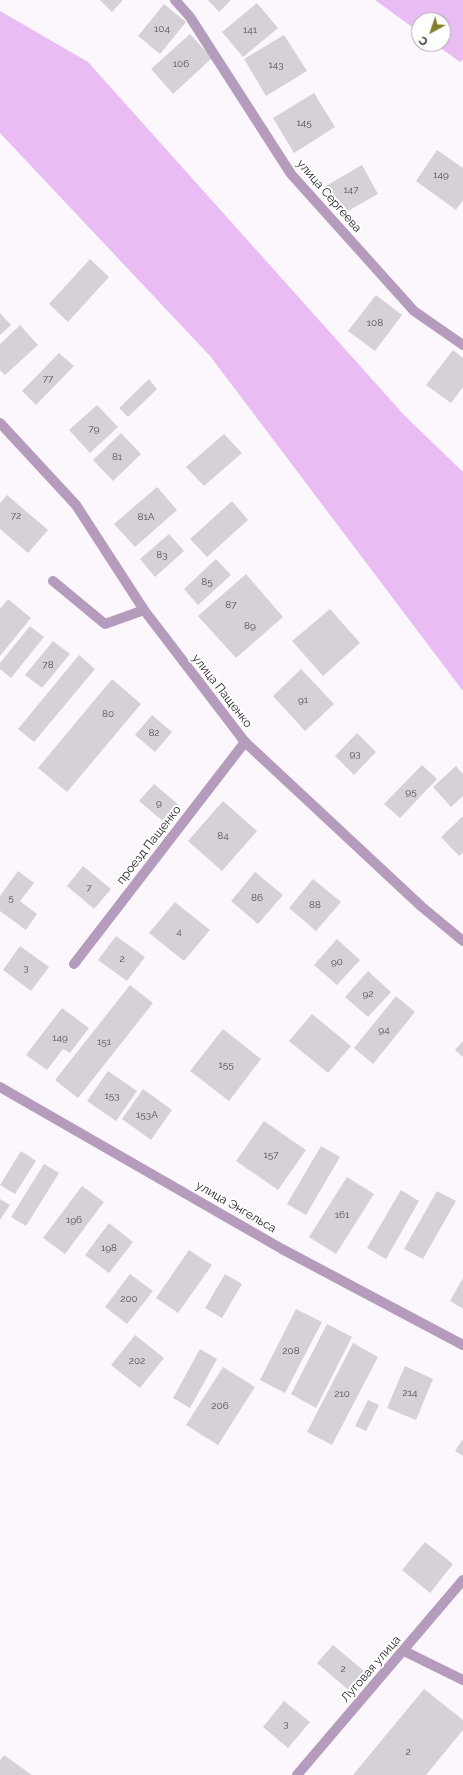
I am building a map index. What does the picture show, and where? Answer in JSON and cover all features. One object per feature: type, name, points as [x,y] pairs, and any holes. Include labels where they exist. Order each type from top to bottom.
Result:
[{"type":"street","name":"улица Сергеева","points":[[175,0],[190,18],[291,174],[414,311],[463,345]]},
{"type":"street","name":"улица Пащенко","points":[[0,423],[76,505],[144,610],[245,742],[422,907],[463,941]]},
{"type":"street","points":[[53,581],[105,624],[144,610]]},
{"type":"street","name":"проезд Пащенко","points":[[74,964],[245,742]]},
{"type":"street","name":"улица Энгельса","points":[[0,1087],[282,1248],[463,1345]]},
{"type":"street","name":"Луговая улица","points":[[297,1775],[463,1580]]},
{"type":"street","points":[[404,1651],[463,1680]]},
{"type":"shaded area","points":[[375,0],[463,0],[463,59],[460,62],[446,52],[451,52],[451,12],[411,12],[411,26]]},
{"type":"shaded area","points":[[0,11],[88,62],[404,415],[463,472],[463,691],[210,356],[0,133]]},
{"type":"building","points":[[100,0],[123,0],[112,12]]},
{"type":"building","points":[[208,0],[231,0],[219,12]]},
{"type":"building","points":[[257,3],[278,28],[243,57],[222,32]]},
{"type":"building","points":[[164,4],[186,22],[160,54],[138,36]]},
{"type":"building","points":[[190,34],[212,58],[173,94],[151,69]]},
{"type":"building","points":[[284,35],[307,71],[266,96],[244,59]]},
{"type":"building","points":[[314,93],[335,127],[294,153],[273,118]]},
{"type":"building","points":[[437,150],[463,168],[463,200],[456,210],[416,181]]},
{"type":"building","points":[[362,165],[378,194],[341,215],[324,187]]},
{"type":"building","points":[[90,259],[109,277],[68,322],[49,304]]},
{"type":"building","points":[[376,295],[402,315],[375,351],[348,331]]},
{"type":"building","points":[[0,313],[11,325],[0,335]]},
{"type":"building","points":[[20,325],[38,345],[5,375],[0,370],[0,344]]},
{"type":"building","points":[[453,350],[463,358],[463,387],[451,403],[426,385]]},
{"type":"building","points":[[59,353],[74,366],[36,405],[22,391]]},
{"type":"building","points":[[149,379],[157,389],[128,417],[119,408]]},
{"type":"building","points":[[97,405],[118,427],[90,453],[69,430]]},
{"type":"building","points":[[121,433],[141,454],[113,481],[93,460]]},
{"type":"building","points":[[224,434],[242,453],[204,486],[186,467]]},
{"type":"building","points":[[157,487],[177,510],[135,547],[114,524]]},
{"type":"building","points":[[7,495],[48,530],[28,553],[0,529],[0,503]]},
{"type":"building","points":[[232,501],[248,520],[207,557],[190,539]]},
{"type":"building","points":[[169,534],[184,551],[155,577],[140,559]]},
{"type":"building","points":[[216,559],[231,575],[198,605],[184,589]]},
{"type":"building","points":[[246,574],[283,617],[236,658],[198,616]]},
{"type":"building","points":[[8,599],[31,618],[0,656],[0,609]]},
{"type":"building","points":[[330,609],[360,643],[323,676],[292,641]]},
{"type":"building","points":[[30,626],[44,637],[11,678],[0,669],[0,663]]},
{"type":"building","points":[[53,641],[70,654],[42,688],[25,675]]},
{"type":"building","points":[[79,655],[95,669],[34,742],[18,729]]},
{"type":"building","points":[[301,669],[334,704],[305,731],[273,696]]},
{"type":"building","points":[[112,679],[141,704],[67,792],[38,768]]},
{"type":"building","points":[[152,715],[172,732],[155,752],[135,735]]},
{"type":"building","points":[[357,733],[376,752],[354,775],[335,756]]},
{"type":"building","points":[[422,765],[437,779],[400,818],[384,804]]},
{"type":"building","points":[[456,766],[463,774],[463,796],[451,807],[433,787]]},
{"type":"building","points":[[154,784],[180,806],[165,823],[139,801]]},
{"type":"building","points":[[223,801],[257,831],[222,871],[188,841]]},
{"type":"building","points":[[463,816],[463,853],[459,856],[441,837]]},
{"type":"building","points":[[83,866],[111,889],[94,909],[67,886]]},
{"type":"building","points":[[18,871],[34,883],[20,901],[37,914],[26,930],[0,911],[0,896]]},
{"type":"building","points":[[255,872],[283,895],[258,924],[231,901]]},
{"type":"building","points":[[313,879],[341,902],[316,931],[289,908]]},
{"type":"building","points":[[175,902],[210,930],[184,961],[149,933]]},
{"type":"building","points":[[116,936],[145,957],[127,981],[98,960]]},
{"type":"building","points":[[337,939],[360,960],[337,985],[314,965]]},
{"type":"building","points":[[20,946],[49,967],[31,991],[3,970]]},
{"type":"building","points":[[368,971],[391,992],[368,1017],[345,997]]},
{"type":"building","points":[[130,985],[153,1003],[78,1098],[55,1080]]},
{"type":"building","points":[[396,996],[415,1012],[373,1064],[354,1048]]},
{"type":"building","points":[[62,1008],[89,1028],[70,1053],[63,1049],[47,1070],[26,1055]]},
{"type":"building","points":[[312,1014],[351,1046],[328,1073],[289,1041]]},
{"type":"building","points":[[223,1029],[261,1059],[229,1101],[190,1071]]},
{"type":"building","points":[[463,1041],[463,1057],[455,1050]]},
{"type":"building","points":[[108,1071],[137,1091],[116,1121],[87,1101]]},
{"type":"building","points":[[143,1089],[172,1110],[151,1140],[122,1119]]},
{"type":"building","points":[[264,1121],[306,1150],[278,1190],[236,1161]]},
{"type":"building","points":[[321,1146],[340,1157],[306,1215],[287,1204]]},
{"type":"building","points":[[21,1151],[36,1161],[15,1194],[0,1185]]},
{"type":"building","points":[[44,1164],[59,1173],[26,1226],[11,1217]]},
{"type":"building","points":[[347,1177],[374,1194],[336,1254],[309,1237]]},
{"type":"building","points":[[82,1186],[104,1202],[65,1254],[43,1238]]},
{"type":"building","points":[[401,1190],[419,1201],[386,1259],[367,1248]]},
{"type":"building","points":[[437,1191],[456,1201],[423,1259],[404,1249]]},
{"type":"building","points":[[0,1199],[10,1205],[0,1220]]},
{"type":"building","points":[[109,1223],[133,1242],[109,1273],[85,1255]]},
{"type":"building","points":[[189,1250],[212,1265],[178,1313],[156,1298]]},
{"type":"building","points":[[130,1274],[153,1291],[127,1324],[105,1307]]},
{"type":"building","points":[[225,1274],[242,1284],[222,1318],[205,1308]]},
{"type":"building","points":[[463,1278],[463,1309],[450,1301]]},
{"type":"building","points":[[296,1309],[322,1322],[285,1393],[260,1380]]},
{"type":"building","points":[[327,1324],[352,1337],[316,1408],[291,1394]]},
{"type":"building","points":[[135,1335],[164,1358],[140,1388],[111,1365]]},
{"type":"building","points":[[353,1343],[378,1357],[332,1445],[307,1432]]},
{"type":"building","points":[[200,1349],[217,1359],[190,1408],[173,1398]]},
{"type":"building","points":[[405,1366],[433,1379],[416,1420],[387,1408]]},
{"type":"building","points":[[223,1367],[255,1387],[218,1445],[186,1425]]},
{"type":"building","points":[[368,1400],[379,1405],[366,1431],[355,1426]]},
{"type":"building","points":[[463,1439],[463,1456],[455,1451]]},
{"type":"building","points":[[425,1542],[453,1564],[430,1593],[402,1570]]},
{"type":"building","points":[[333,1645],[369,1675],[353,1694],[317,1663]]},
{"type":"building","points":[[424,1689],[463,1720],[463,1730],[426,1775],[353,1775]]},
{"type":"building","points":[[284,1701],[310,1722],[288,1748],[263,1727]]},
{"type":"building","points":[[4,1755],[32,1775],[0,1775],[0,1760]]}]
